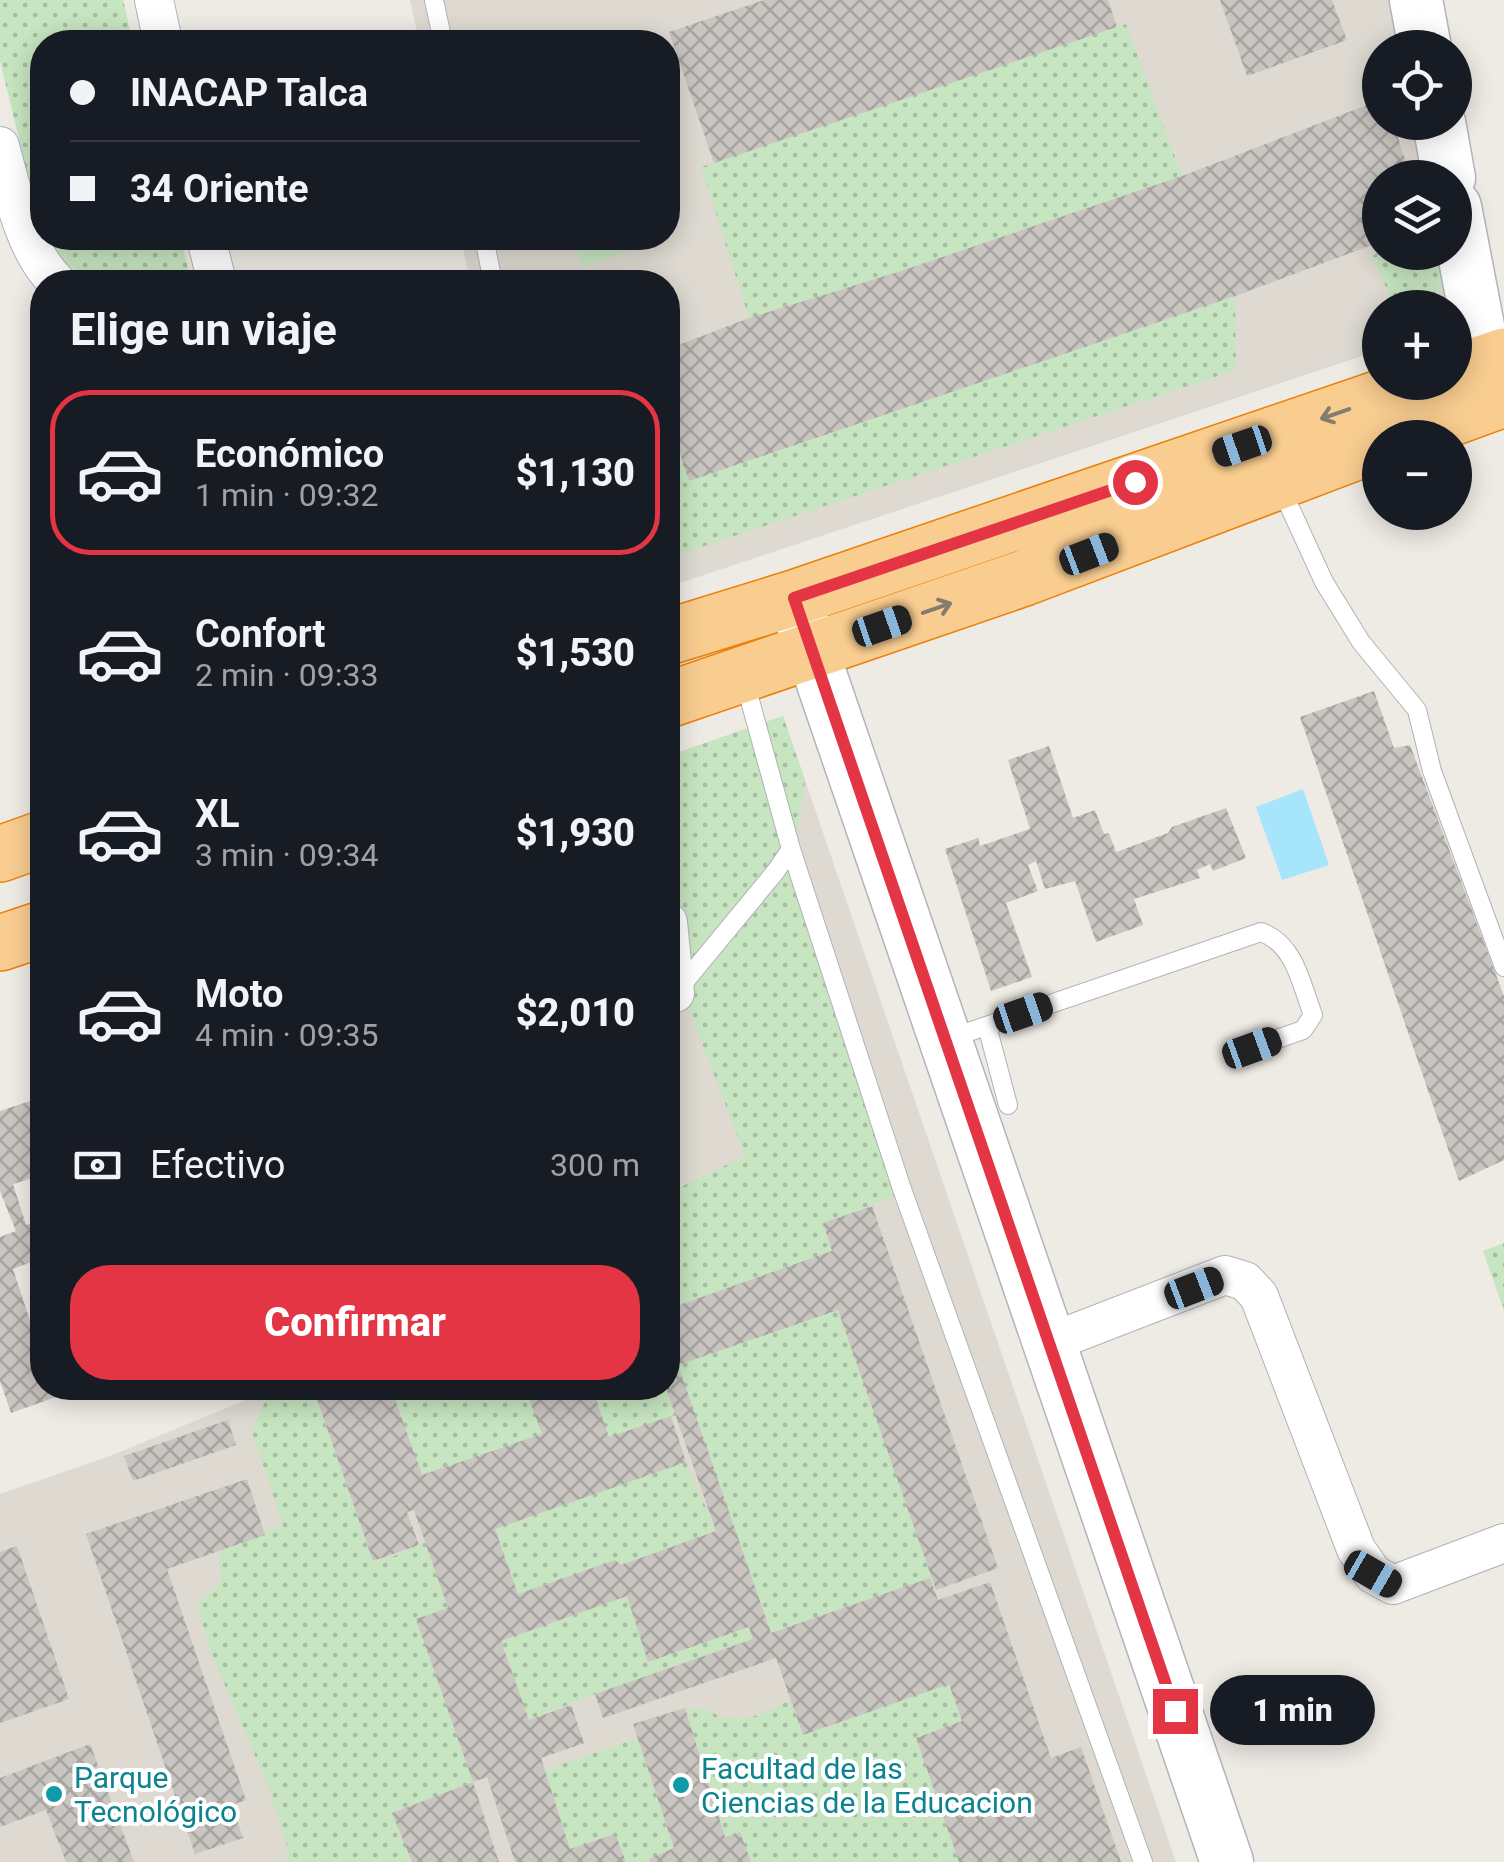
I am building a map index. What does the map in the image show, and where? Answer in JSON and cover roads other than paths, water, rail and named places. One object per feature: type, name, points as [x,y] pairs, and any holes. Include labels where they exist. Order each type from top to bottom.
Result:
[{"type":"highway","points":[[1421,420],[1487,373]]},
{"type":"highway","points":[[680,690],[794,598],[1374,400]]},
{"type":"highway","points":[[680,639],[812,650],[1024,578],[1362,451]]},
{"type":"highway","points":[[0,854],[30,843]]},
{"type":"highway","points":[[0,943],[30,933]]},
{"type":"street","points":[[154,0],[161,30]]},
{"type":"street","points":[[1416,0],[1422,30]]},
{"type":"street","points":[[0,146],[30,238]]},
{"type":"street","points":[[1467,270],[1487,373]]},
{"type":"street","points":[[794,598],[966,1033],[1049,1342],[1227,1862]]},
{"type":"street","points":[[1049,1342],[1225,1276],[1245,1282],[1259,1296],[1356,1549],[1373,1574],[1393,1586],[1504,1543]]},
{"type":"lane","points":[[434,0],[440,30]]},
{"type":"lane","points":[[1278,481],[1324,582],[1361,642],[1417,710],[1432,771],[1504,967]]},
{"type":"lane","points":[[735,646],[791,849],[902,1188],[1144,1862]]},
{"type":"lane","points":[[680,987],[791,849]]},
{"type":"lane","points":[[1008,1105],[966,1033],[1261,932],[1288,950],[1313,1015],[1303,1030],[1252,1048]]},
{"type":"water","points":[[1303,789],[1329,865],[1282,880],[1256,807]]},
{"type":"place","name":"Facultad de las Ciencias de la Educacion","points":[[681,1785]]},
{"type":"place","name":"Parque Tecnológico","points":[[54,1794]]}]
